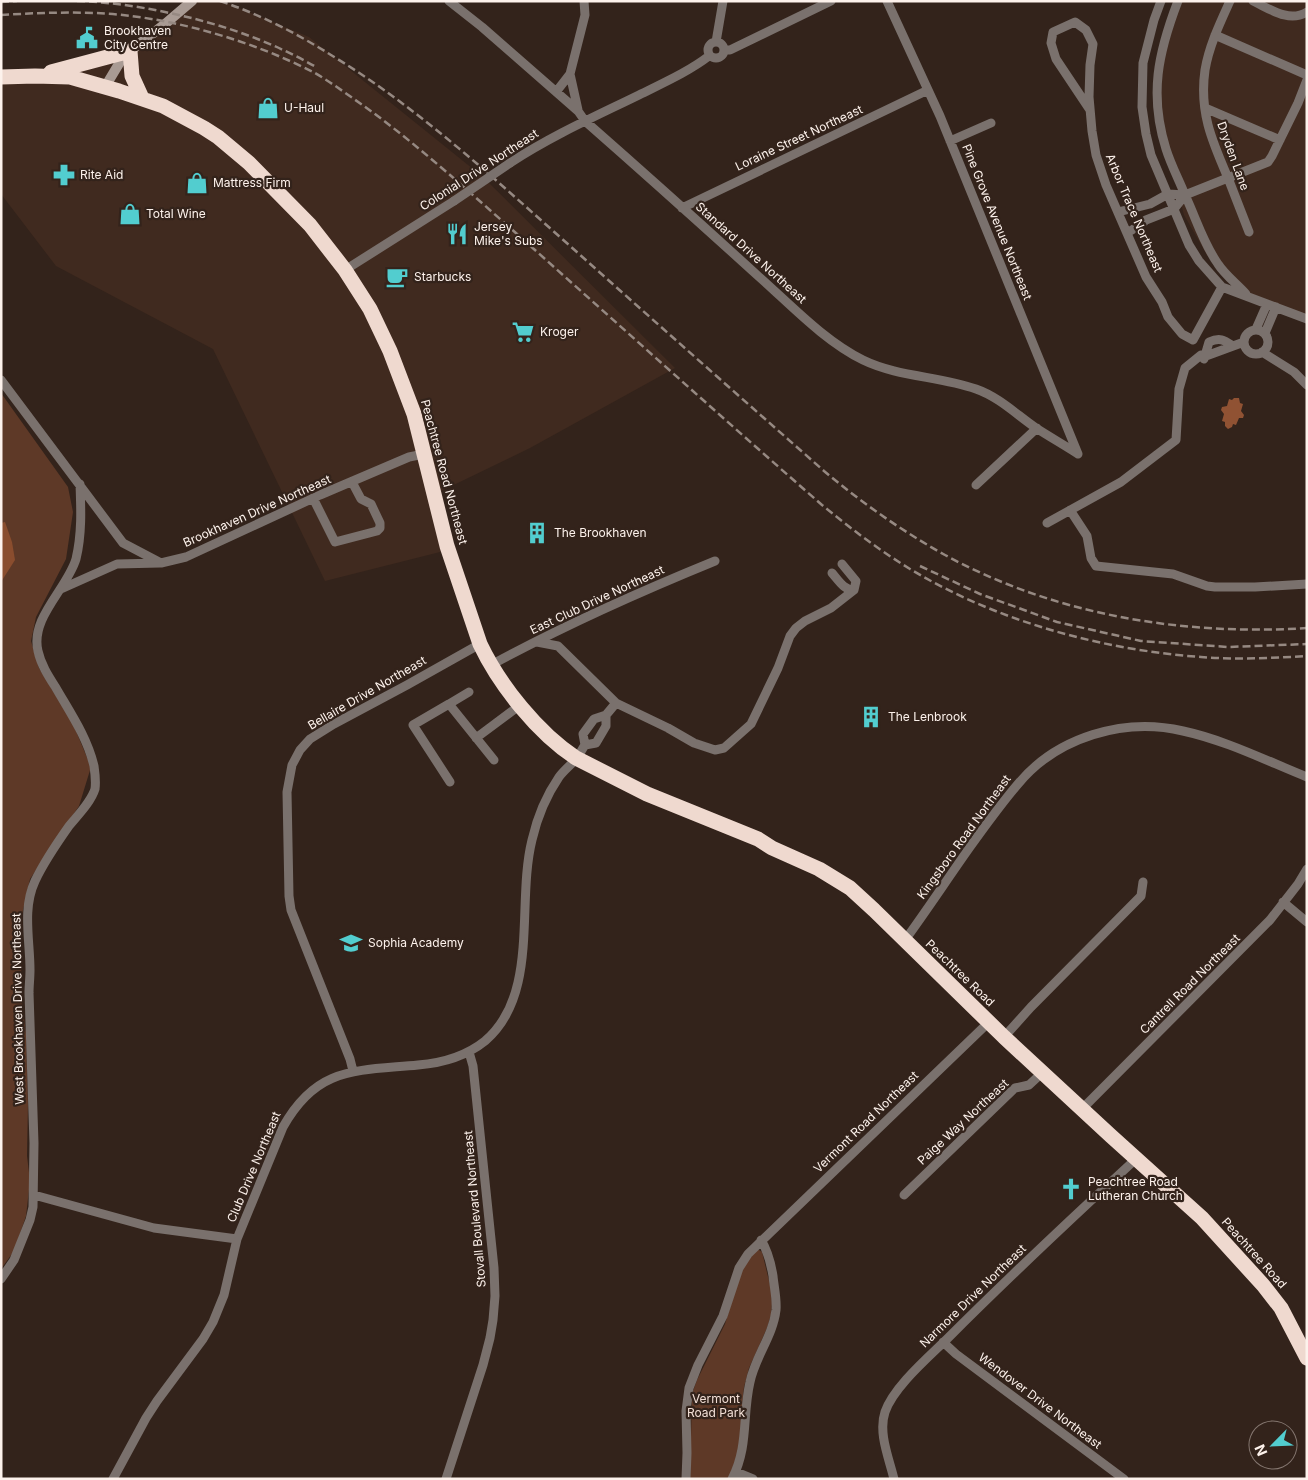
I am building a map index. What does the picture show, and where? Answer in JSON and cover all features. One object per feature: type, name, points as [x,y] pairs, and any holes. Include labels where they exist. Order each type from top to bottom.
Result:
[{"type":"highway","points":[[36,76],[130,51],[132,76],[142,98]]},
{"type":"highway","name":"Peachtree Road Northeast","points":[[1,77],[36,76],[70,78],[142,98],[163,106],[218,137],[249,163],[310,225],[345,270],[370,309],[390,351],[414,414],[447,546],[480,644],[491,665],[518,706]]},
{"type":"highway","name":"Peachtree Road","points":[[518,706],[566,752],[576,758],[639,790],[758,839],[772,848],[819,869],[850,888],[1004,1037],[1202,1218],[1266,1288],[1281,1308],[1307,1358]]},
{"type":"main road","points":[[105,87],[120,62],[130,51],[192,1]]},
{"type":"street","name":"Standard Drive Northeast","points":[[449,1],[482,27],[578,111],[585,121],[682,208],[814,326],[838,344],[863,360],[897,371],[952,382],[978,390],[996,399],[1078,454]]},
{"type":"street","points":[[556,92],[570,74],[585,15],[584,1]]},
{"type":"street","points":[[716,42],[724,1]]},
{"type":"street","points":[[724,50],[730,50],[831,1]]},
{"type":"street","name":"Pine Grove Avenue Northeast","points":[[887,1],[950,141],[1078,454]]},
{"type":"street","points":[[1161,1],[1143,63],[1142,107],[1146,134],[1152,155],[1190,245],[1199,261],[1222,287],[1307,318]]},
{"type":"street","points":[[1178,1],[1158,65],[1158,106],[1161,130],[1166,150],[1211,253],[1219,266],[1248,296]]},
{"type":"street","name":"Dryden Lane","points":[[1230,1],[1215,35],[1206,69],[1203,94],[1213,144],[1249,232]]},
{"type":"street","points":[[1253,1],[1280,14],[1294,17],[1307,12]]},
{"type":"street","name":"Arbor Trace Northeast","points":[[1090,110],[1056,59],[1051,42],[1053,32],[1075,22],[1086,30],[1093,44],[1090,65],[1090,110],[1096,156],[1106,185],[1146,277],[1162,302],[1168,317],[1182,334],[1193,340],[1222,287]]},
{"type":"street","points":[[1215,35],[1307,76]]},
{"type":"street","points":[[716,42],[722,45],[724,50]]},
{"type":"street","points":[[716,42],[709,46],[710,56],[717,58],[722,55],[724,50]]},
{"type":"street","name":"Colonial Drive Northeast","points":[[345,270],[454,201],[526,152],[692,69],[710,56]]},
{"type":"street","points":[[570,74],[578,111]]},
{"type":"street","points":[[1118,212],[1150,204],[1168,194],[1185,194],[1268,162],[1298,103],[1307,80]]},
{"type":"street","name":"Loraine Street Northeast","points":[[682,208],[928,90]]},
{"type":"street","points":[[1205,108],[1280,140]]},
{"type":"street","points":[[950,141],[991,123]]},
{"type":"street","points":[[1127,233],[1146,220],[1174,208],[1185,194]]},
{"type":"street","points":[[1256,329],[1267,304]]},
{"type":"street","points":[[1265,333],[1276,307]]},
{"type":"street","points":[[1256,329],[1265,333],[1268,340],[1267,347],[1262,352],[1254,354],[1250,352],[1244,342],[1248,332],[1256,329]]},
{"type":"street","points":[[1047,523],[1121,482],[1176,440],[1179,389],[1185,368],[1200,355],[1206,356],[1209,342],[1215,339],[1223,339],[1232,346],[1244,342]]},
{"type":"street","points":[[1262,352],[1294,372],[1307,385]]},
{"type":"street","points":[[1,380],[123,543],[161,564]]},
{"type":"street","points":[[976,485],[1037,428]]},
{"type":"street","name":"Brookhaven Drive Northeast","points":[[161,564],[186,557],[313,498],[409,457],[424,454]]},
{"type":"street","points":[[313,498],[335,542],[377,531],[380,528],[380,523],[371,504],[361,499],[352,482]]},
{"type":"street","name":"West Brookhaven Drive Northeast","points":[[1,1280],[14,1260],[30,1220],[34,1195],[34,1133],[27,909],[29,897],[35,881],[64,833],[88,802],[95,788],[95,772],[83,733],[43,666],[36,637],[41,621],[61,589],[75,560],[81,521],[80,484]]},
{"type":"street","points":[[1070,510],[1087,536],[1091,558],[1096,566],[1173,574],[1215,587],[1307,584]]},
{"type":"street","name":"East Club Drive Northeast","points":[[491,665],[544,637],[715,561]]},
{"type":"street","points":[[61,589],[117,564],[161,564]]},
{"type":"street","points":[[537,642],[558,646],[616,703],[694,743],[715,750],[724,748],[751,724],[778,668],[790,636],[796,628],[805,621],[831,608],[854,590],[856,581],[845,567],[835,576],[849,590],[854,590]]},
{"type":"street","name":"Bellaire Drive Northeast","points":[[352,1071],[350,1059],[291,910],[289,896],[287,792],[292,765],[300,750],[310,739],[480,644]]},
{"type":"street","points":[[450,782],[413,724],[469,692]]},
{"type":"street","points":[[606,715],[606,726],[596,743],[585,745],[583,734],[594,718],[606,715],[616,703]]},
{"type":"street","points":[[449,704],[494,760]]},
{"type":"street","points":[[476,738],[518,706]]},
{"type":"street","name":"Kingsboro Road Northeast","points":[[905,940],[980,833],[1018,783],[1052,754],[1089,736],[1135,727],[1181,730],[1217,741],[1307,777]]},
{"type":"street","name":"Club Drive Northeast","points":[[113,1479],[150,1412],[213,1322],[224,1295],[237,1239],[283,1128],[292,1111],[304,1097],[318,1086],[334,1077],[352,1071],[436,1063],[453,1059],[469,1052],[497,1029],[507,1014],[514,998],[521,968],[526,871],[532,839],[548,796],[559,777],[585,745]]},
{"type":"street","name":"Cantrell Road Northeast","points":[[1082,1109],[1270,920],[1298,884],[1307,869]]},
{"type":"street","points":[[1004,1037],[1031,1007],[1141,896],[1143,882]]},
{"type":"street","points":[[1283,902],[1307,922]]},
{"type":"street","name":"Vermont Road Northeast","points":[[686,1479],[686,1411],[689,1388],[723,1316],[739,1268],[748,1254],[989,1022]]},
{"type":"street","name":"Stovall Boulevard Northeast","points":[[446,1479],[483,1365],[492,1328],[495,1296],[494,1268],[473,1066],[469,1052]]},
{"type":"street","name":"Paige Way Northeast","points":[[904,1195],[1016,1088],[1029,1085],[1043,1072]]},
{"type":"street","name":"Narmore Drive Northeast","points":[[894,1479],[883,1437],[883,1425],[885,1413],[895,1393],[1003,1283],[1137,1158]]},
{"type":"street","points":[[34,1195],[154,1228],[237,1239]]},
{"type":"street","points":[[753,1479],[734,1475],[744,1443],[746,1403],[750,1381],[756,1360],[772,1327],[776,1311],[776,1297],[771,1266],[761,1240]]},
{"type":"street","name":"Wendover Drive Northeast","points":[[943,1342],[956,1354],[1124,1479]]},
{"type":"shaded area","points":[[193,1],[222,1],[309,37],[483,177],[675,368],[530,448],[435,494],[444,551],[325,581],[213,349],[56,266],[1,194],[1,77],[39,71],[124,52]]},
{"type":"shaded area","points":[[1173,1],[1307,1],[1307,322],[1262,305],[1225,275],[1207,255],[1184,215],[1154,94]]},
{"type":"shaded area","points":[[1239,398],[1240,403],[1243,404],[1241,411],[1244,415],[1243,418],[1239,418],[1236,425],[1233,424],[1228,429],[1225,426],[1225,422],[1222,421],[1224,414],[1221,410],[1222,407],[1227,406],[1229,399],[1232,400]]},
{"type":"shaded area","points":[[5,522],[12,542],[15,560],[1,582],[1,523]]},
{"type":"green space","points":[[1,393],[68,487],[73,512],[66,559],[36,617],[31,641],[39,668],[73,724],[91,767],[79,806],[30,879],[20,923],[22,1002],[26,1035],[27,1156],[30,1181],[26,1216],[14,1251],[1,1269]]},
{"type":"green space","name":"Vermont Road Park","points":[[756,1250],[762,1252],[771,1289],[772,1303],[767,1328],[749,1368],[744,1387],[741,1442],[729,1479],[690,1479],[692,1394],[725,1324],[741,1271]]},
{"type":"railway","points":[[1,2],[17,1]]},
{"type":"railway","points":[[77,1],[143,8],[204,21],[262,41],[316,67]]},
{"type":"railway","points":[[220,1],[263,18],[318,47],[364,76],[425,121],[512,194],[824,471],[883,516],[929,546],[987,576],[1031,593],[1075,607],[1121,617],[1167,624],[1214,628],[1260,630],[1307,628]]},
{"type":"railway","points":[[1,15],[96,13],[152,19],[237,40],[315,73],[364,106],[442,168],[822,505],[887,554],[943,587],[978,604],[1014,618],[1088,640],[1126,648],[1214,658],[1307,656]]},
{"type":"railway","points":[[920,566],[980,594],[1057,622],[1141,641],[1228,647],[1307,644]]},
{"type":"place","name":"Brookhaven City Centre","points":[[87,38]]},
{"type":"place","name":"U-Haul","points":[[268,108]]},
{"type":"place","name":"Rite Aid","points":[[64,175]]},
{"type":"place","name":"Mattress Firm","points":[[197,183]]},
{"type":"place","name":"Total Wine","points":[[130,214]]},
{"type":"place","name":"Jersey Mike's Subs","points":[[457,234]]},
{"type":"place","name":"Starbucks","points":[[397,277]]},
{"type":"place","name":"Kroger","points":[[523,332]]},
{"type":"place","name":"The Brookhaven","points":[[537,533]]},
{"type":"place","name":"The Lenbrook","points":[[871,717]]},
{"type":"place","name":"Sophia Academy","points":[[351,943]]},
{"type":"place","name":"Peachtree Road Lutheran Church","points":[[1071,1189]]}]
